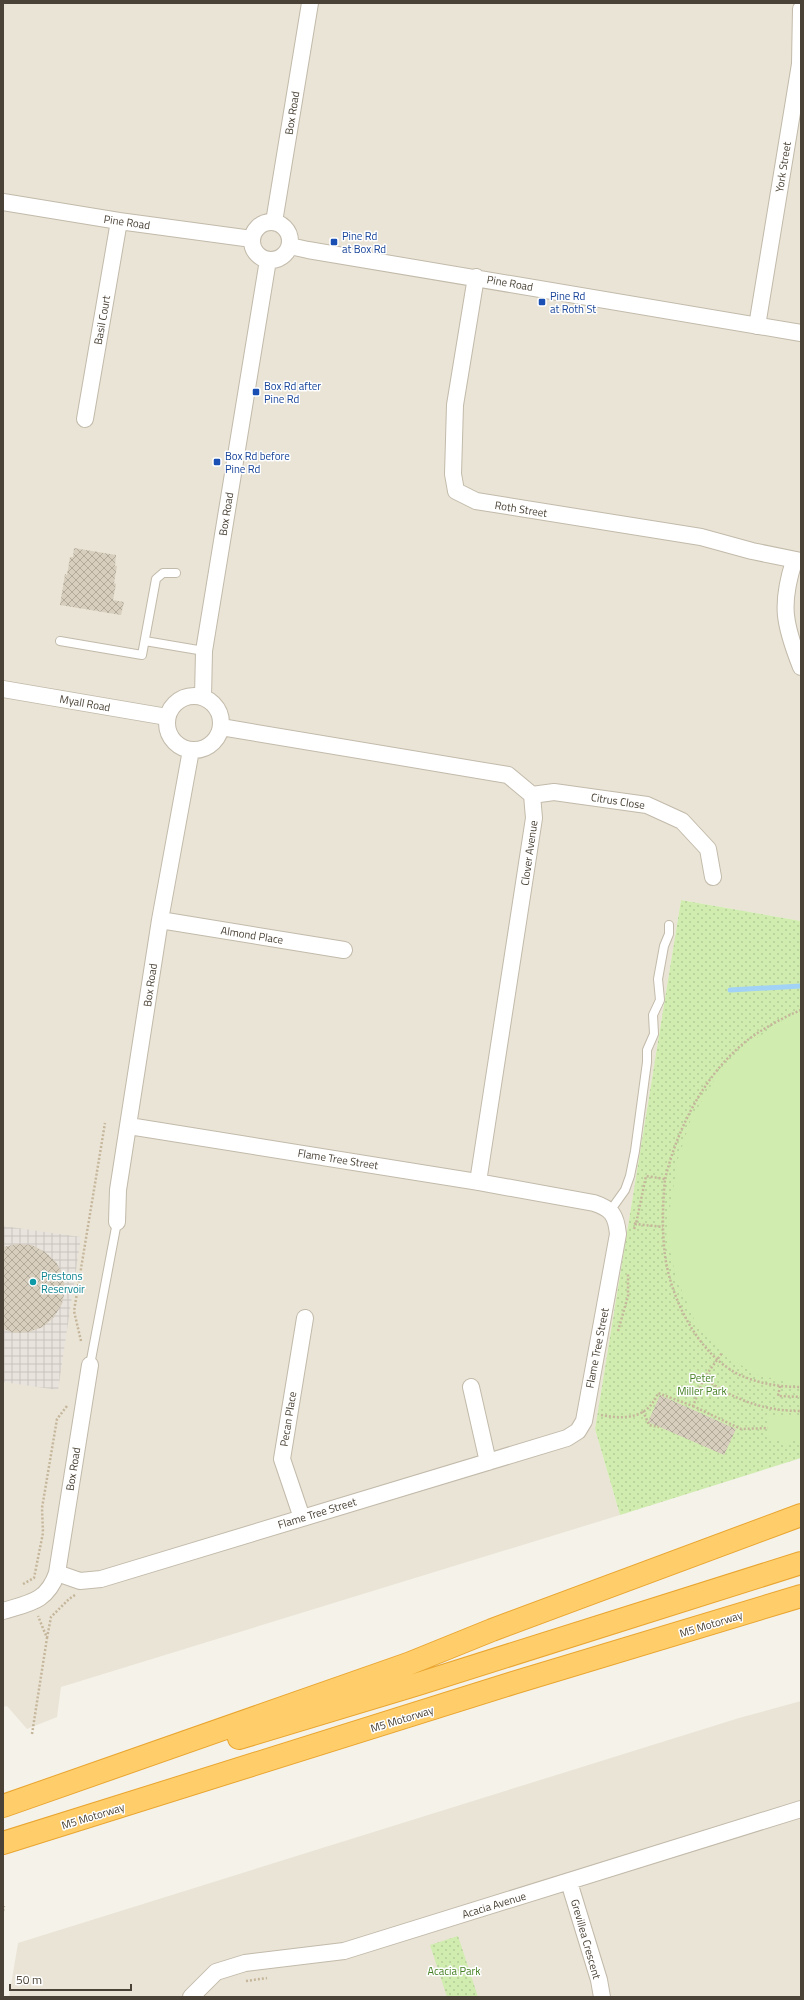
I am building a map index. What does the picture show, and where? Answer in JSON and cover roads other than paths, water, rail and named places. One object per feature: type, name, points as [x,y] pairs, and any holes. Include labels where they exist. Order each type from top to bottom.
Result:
[{"type":"highway","points":[[658,1570],[801,1511]]},
{"type":"highway","points":[[3,1807],[408,1664],[499,1628],[658,1570],[801,1515]]},
{"type":"highway","points":[[3,1807],[418,1684],[801,1563]]},
{"type":"highway","name":"M5 Motorway","points":[[3,1843],[801,1596]]},
{"type":"street","name":"Box Road","points":[[274,222],[310,3]]},
{"type":"street","name":"York Street","points":[[757,326],[800,64],[801,8]]},
{"type":"street","name":"Pine Road","points":[[3,202],[119,221],[252,239]]},
{"type":"street","name":"Basil Court","points":[[85,419],[119,221]]},
{"type":"street","points":[[274,222],[286,228],[290,237],[290,246],[282,257],[268,260],[262,258],[256,252],[252,239],[259,227],[264,224],[274,222]]},
{"type":"street","name":"Pine Road","points":[[290,246],[801,333]]},
{"type":"street","name":"Box Road","points":[[202,697],[204,651],[268,260]]},
{"type":"street","name":"Roth Street","points":[[476,278],[455,405],[453,474],[456,491],[476,501],[700,537],[798,561]]},
{"type":"street","points":[[798,561],[788,580],[785,602],[786,622],[801,667]]},
{"type":"street","name":"Myall Road","points":[[3,689],[167,717]]},
{"type":"street","points":[[194,695],[210,701],[217,707],[220,715],[221,727],[215,740],[208,746],[191,750],[182,747],[175,742],[167,726],[167,717],[171,708],[181,699],[194,695]]},
{"type":"street","points":[[221,727],[508,775],[532,795]]},
{"type":"street","name":"Box Road","points":[[117,1222],[118,1190],[160,920],[191,750]]},
{"type":"street","name":"Citrus Close","points":[[532,795],[554,792],[647,805],[682,821],[708,849],[713,878]]},
{"type":"street","name":"Clover Avenue","points":[[478,1182],[530,849],[534,818],[532,795]]},
{"type":"street","name":"Almond Place","points":[[160,920],[344,950]]},
{"type":"street","name":"Flame Tree Street","points":[[57,1574],[80,1581],[101,1579],[567,1438],[578,1431],[584,1421],[618,1234],[613,1215],[606,1207],[594,1203],[478,1182],[129,1126]]},
{"type":"street","name":"Pecan Place","points":[[302,1518],[282,1459],[305,1318]]},
{"type":"street","name":"Box Road","points":[[3,1611],[32,1602],[44,1596],[52,1586],[57,1574],[90,1365]]},
{"type":"street","points":[[470,1387],[488,1462]]},
{"type":"street","name":"Acacia Avenue","points":[[191,1997],[216,1972],[245,1963],[344,1951],[801,1809]]},
{"type":"street","name":"Grevillea Crescent","points":[[569,1882],[599,1980],[602,1997]]},
{"type":"lane","points":[[60,641],[142,655],[156,579],[163,573],[176,573]]},
{"type":"lane","points":[[145,641],[204,651]]},
{"type":"lane","points":[[613,1215],[628,1183],[636,1151],[647,1062],[647,1050],[654,1034],[653,1014],[660,1000],[658,979],[664,946],[669,934],[669,925]]},
{"type":"lane","points":[[90,1365],[117,1222]]},
{"type":"waterway","points":[[730,990],[801,986]]},
{"type":"place","name":"Pine Rd at Box Rd","points":[[334,242]]},
{"type":"place","name":"Pine Rd at Roth St","points":[[542,302]]},
{"type":"place","name":"Box Rd after Pine Rd","points":[[256,392]]},
{"type":"place","name":"Box Rd before Pine Rd","points":[[217,462]]},
{"type":"place","name":"Prestons Reservoir","points":[[33,1282]]},
{"type":"park label","name":"Peter Miller Park","points":[[702,1384]]},
{"type":"park label","name":"Acacia Park","points":[[454,1971]]}]
